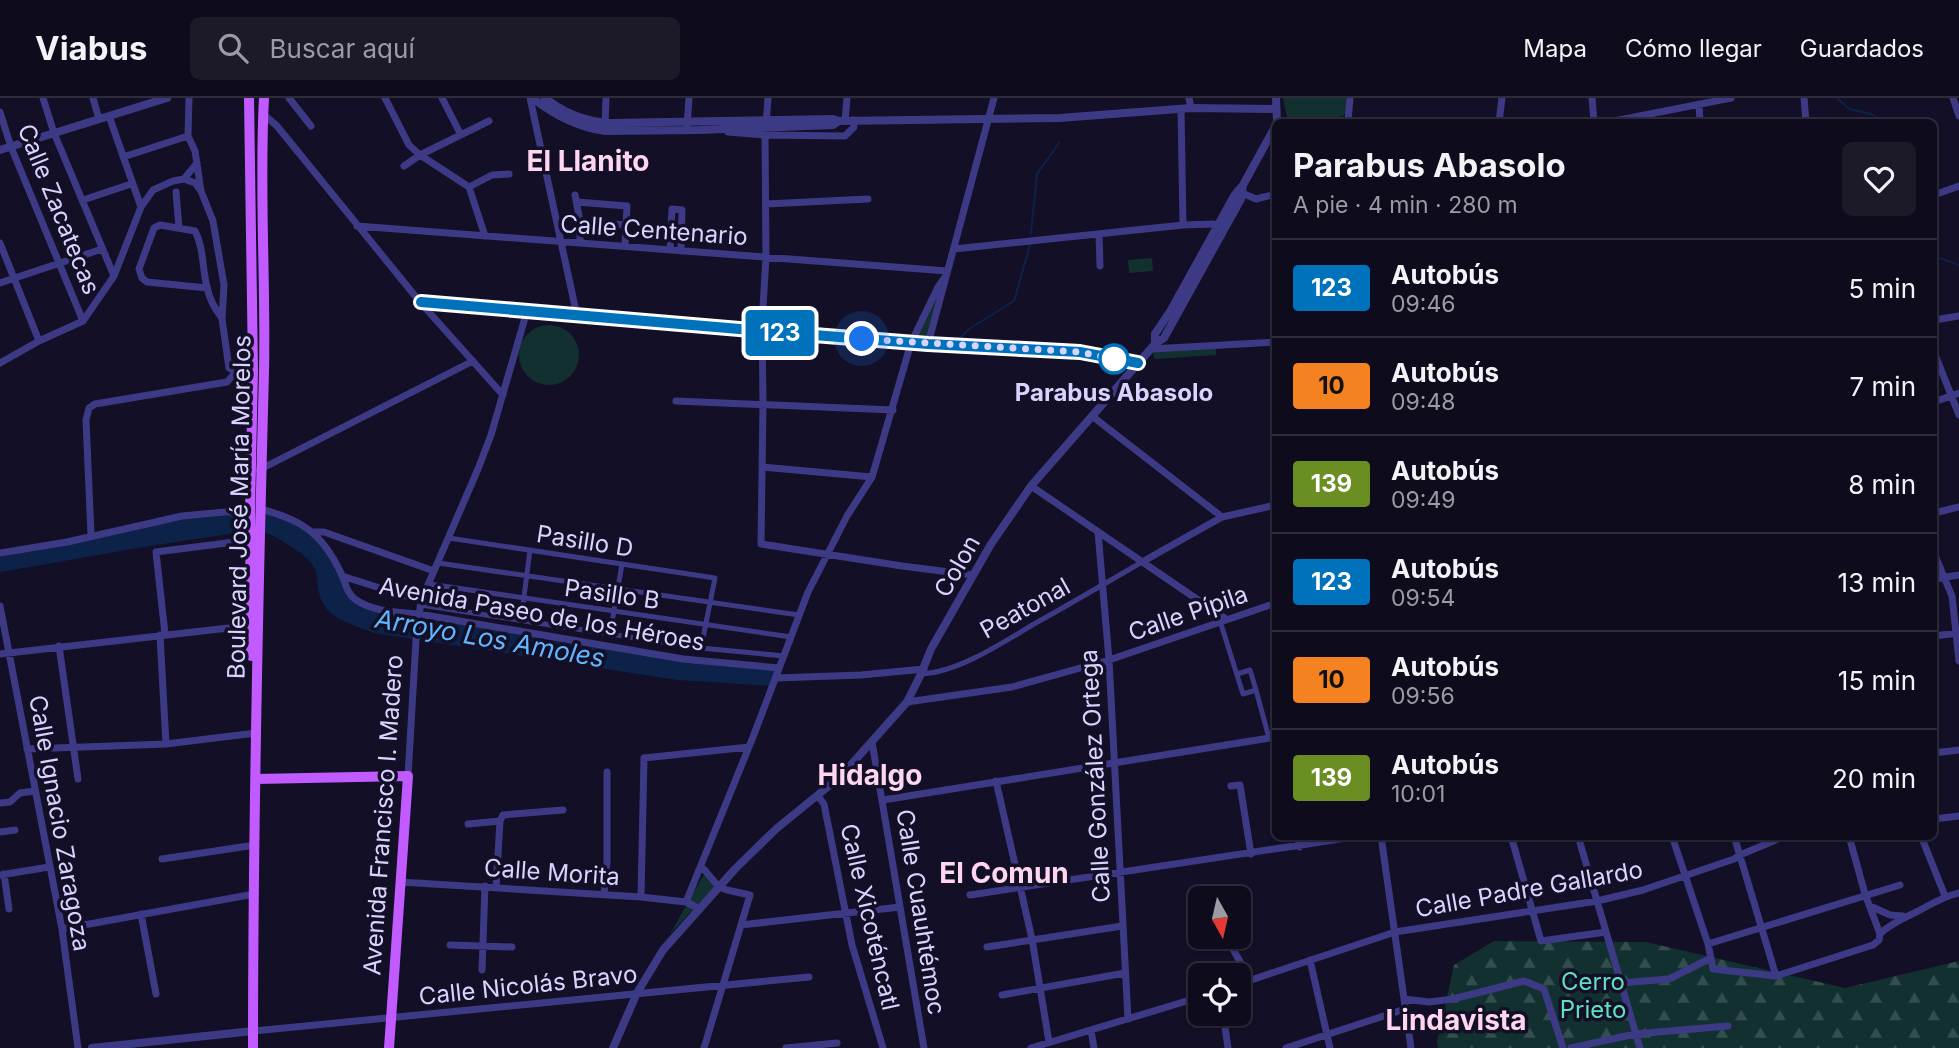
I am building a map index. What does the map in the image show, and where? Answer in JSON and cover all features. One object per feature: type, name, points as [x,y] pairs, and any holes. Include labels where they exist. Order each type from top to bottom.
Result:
[{"type":"main road","name":"Boulevard José María Morelos","points":[[250,98],[256,471]]},
{"type":"main road","name":"Boulevard José María Morelos","points":[[253,1048],[256,733],[253,685],[253,537],[264,369],[265,98]]},
{"type":"main road","points":[[256,779],[408,776]]},
{"type":"main road","name":"Avenida Francisco I. Madero","points":[[389,1048],[408,776]]},
{"type":"street","points":[[43,98],[54,133],[114,276]]},
{"type":"street","points":[[93,98],[99,119]]},
{"type":"street","points":[[0,150],[167,98]]},
{"type":"street","points":[[189,98],[188,136],[195,151],[201,191],[213,220],[224,285],[222,319],[229,368],[236,372],[253,370]]},
{"type":"street","points":[[250,98],[277,126],[357,226],[503,395]]},
{"type":"street","points":[[265,98],[277,126]]},
{"type":"street","points":[[289,98],[311,126]]},
{"type":"street","points":[[385,98],[409,145],[469,187],[485,236]]},
{"type":"street","points":[[442,98],[461,135]]},
{"type":"street","points":[[531,98],[570,122],[593,129],[766,128],[845,136],[854,127],[846,121]]},
{"type":"street","points":[[531,98],[577,316]]},
{"type":"street","points":[[545,98],[573,115],[605,127]]},
{"type":"street","points":[[605,127],[606,98]]},
{"type":"street","points":[[687,127],[689,98]]},
{"type":"street","points":[[768,98],[766,257],[761,323],[761,544],[973,575]]},
{"type":"street","points":[[846,121],[847,98]]},
{"type":"street","points":[[928,344],[994,98]]},
{"type":"street","points":[[1189,98],[1191,108]]},
{"type":"street","points":[[1276,98],[1276,119]]},
{"type":"street","points":[[1347,119],[1350,98]]},
{"type":"street","points":[[1499,119],[1502,98]]},
{"type":"street","points":[[1592,98],[1594,119]]},
{"type":"street","points":[[1624,119],[1731,98]]},
{"type":"street","points":[[1804,98],[1806,119]]},
{"type":"street","points":[[1953,98],[1959,116]]},
{"type":"street","points":[[1699,104],[1700,119]]},
{"type":"street","points":[[687,127],[721,130],[766,128],[833,119],[1060,118],[1191,108],[1276,109]]},
{"type":"street","points":[[1181,109],[1182,225]]},
{"type":"street","name":"Calle Zacatecas","points":[[0,112],[11,147],[83,321]]},
{"type":"street","points":[[109,116],[141,207]]},
{"type":"street","points":[[404,166],[420,155],[489,121]]},
{"type":"street","points":[[123,157],[188,136]]},
{"type":"street","points":[[1272,138],[1241,190],[1256,198],[1272,195]]},
{"type":"street","points":[[184,179],[197,163]]},
{"type":"street","points":[[469,187],[492,175],[509,174]]},
{"type":"street","points":[[0,363],[83,321],[114,276],[141,207],[153,190],[184,179],[194,183],[201,191]]},
{"type":"street","points":[[83,201],[131,184]]},
{"type":"street","points":[[1937,194],[1959,186]]},
{"type":"street","name":"Colon","points":[[613,1048],[637,993],[663,950],[735,869],[776,829],[841,776],[907,702],[923,672],[931,649],[991,544],[1031,486],[1153,346],[1155,334],[1222,226],[1241,190]]},
{"type":"street","points":[[176,192],[179,228]]},
{"type":"street","points":[[580,243],[576,199],[627,206],[625,246]]},
{"type":"street","points":[[766,204],[868,199]]},
{"type":"street","points":[[670,250],[672,209],[682,210],[681,251]]},
{"type":"street","points":[[580,221],[626,225]]},
{"type":"street","points":[[954,249],[1182,225],[1213,223],[1222,226]]},
{"type":"street","points":[[207,288],[147,282],[142,278],[139,269],[153,228],[160,225],[195,231],[200,240],[207,288],[222,319]]},
{"type":"street","name":"Calle Centenario","points":[[357,226],[766,257],[946,274]]},
{"type":"street","points":[[1099,234],[1100,265]]},
{"type":"street","points":[[0,243],[39,341]]},
{"type":"street","points":[[0,283],[103,249]]},
{"type":"street","points":[[686,902],[808,592],[826,554],[872,477],[911,343],[946,274]]},
{"type":"street","points":[[421,302],[911,343],[1080,352],[1138,363]]},
{"type":"street","name":"Avenida Francisco I. Madero","points":[[408,776],[416,640],[421,603],[478,470],[527,311]]},
{"type":"street","points":[[1937,320],[1959,316]]},
{"type":"street","points":[[1153,346],[1272,342]]},
{"type":"street","points":[[1937,358],[1955,395],[1959,415]]},
{"type":"street","points":[[256,471],[473,361]]},
{"type":"street","points":[[91,536],[86,419],[89,408],[95,404],[227,382],[236,372]]},
{"type":"street","points":[[1937,401],[1955,395]]},
{"type":"street","points":[[676,401],[893,410]]},
{"type":"street","points":[[1092,416],[1222,517]]},
{"type":"street","points":[[762,467],[872,477]]},
{"type":"street","points":[[1031,486],[1223,620],[1243,694],[1256,690]]},
{"type":"street","points":[[1142,562],[1222,517],[1272,506]]},
{"type":"street","points":[[1937,512],[1959,507]]},
{"type":"street","name":"Avenida Paseo de los Héroes","points":[[0,553],[67,542],[182,516],[255,512],[297,521],[312,532],[326,548],[342,576],[346,591],[355,600],[379,610],[683,659],[779,668]]},
{"type":"street","points":[[312,532],[324,532],[436,567],[526,575],[799,615]]},
{"type":"street","name":"Calle González Ortega","points":[[1098,532],[1109,660],[1128,1018]]},
{"type":"street","points":[[166,744],[156,552],[253,537]]},
{"type":"street","name":"Pasillo D","points":[[449,538],[715,578],[711,604]]},
{"type":"street","points":[[521,620],[530,551]]},
{"type":"street","points":[[1937,559],[1952,596],[1959,661]]},
{"type":"street","name":"Peatonal","points":[[923,672],[932,674],[958,665],[1142,562]]},
{"type":"street","points":[[610,634],[622,564]]},
{"type":"street","points":[[1937,579],[1959,575]]},
{"type":"street","points":[[342,576],[421,603],[701,648],[784,656]]},
{"type":"street","name":"Pasillo B","points":[[429,584],[791,637]]},
{"type":"street","points":[[701,648],[711,604]]},
{"type":"street","name":"Calle Pípila","points":[[907,702],[1012,687],[1109,660],[1272,604]]},
{"type":"street","name":"Calle Ignacio Zaragoza","points":[[0,606],[62,929],[78,1048]]},
{"type":"street","points":[[0,654],[255,625]]},
{"type":"street","points":[[1937,636],[1957,633]]},
{"type":"street","points":[[59,646],[78,779]]},
{"type":"street","points":[[883,800],[1272,738],[1250,670],[1237,674]]},
{"type":"street","points":[[776,678],[923,672]]},
{"type":"street","points":[[27,749],[166,744],[256,733]]},
{"type":"street","name":"Calle Cuauhtémoc","points":[[872,742],[924,1048]]},
{"type":"street","points":[[641,897],[644,758],[749,747]]},
{"type":"street","points":[[1937,753],[1959,750]]},
{"type":"street","points":[[604,894],[607,862],[607,772]]},
{"type":"street","points":[[996,781],[1054,1043]]},
{"type":"street","points":[[1231,786],[1240,785],[1251,854]]},
{"type":"street","points":[[0,803],[10,802],[20,793],[35,791]]},
{"type":"street","name":"Calle Xicoténcatl","points":[[818,796],[824,804],[852,945],[883,1048]]},
{"type":"street","points":[[496,887],[500,821],[503,815],[563,810]]},
{"type":"street","points":[[1937,819],[1959,816]]},
{"type":"street","points":[[468,824],[500,821]]},
{"type":"street","points":[[0,832],[15,830]]},
{"type":"street","points":[[1298,840],[1300,847]]},
{"type":"street","points":[[970,895],[1338,840]]},
{"type":"street","points":[[1382,840],[1411,1048]]},
{"type":"street","points":[[1512,840],[1541,941],[1606,933]]},
{"type":"street","points":[[1579,840],[1640,1048]]},
{"type":"street","points":[[1673,840],[1708,944],[1713,969],[1776,976],[1873,945],[1879,940],[1880,934],[1865,894],[1852,840]]},
{"type":"street","points":[[1735,840],[1776,976]]},
{"type":"street","name":"Calle Padre Gallardo","points":[[1395,932],[1597,901],[1643,890],[1734,859],[1776,840]]},
{"type":"street","points":[[1923,840],[1945,896]]},
{"type":"street","points":[[162,859],[255,845]]},
{"type":"street","points":[[701,866],[719,887],[750,894],[704,1048]]},
{"type":"street","points":[[9,909],[2,874],[49,867]]},
{"type":"street","name":"Calle Morita","points":[[400,882],[641,897],[686,902],[700,909]]},
{"type":"street","points":[[1708,944],[1900,885]]},
{"type":"street","points":[[482,970],[485,886]]},
{"type":"street","points":[[1880,934],[1888,925],[1945,896],[1959,893]]},
{"type":"street","points":[[62,929],[254,894]]},
{"type":"street","points":[[1870,906],[1890,915],[1907,917]]},
{"type":"street","points":[[741,925],[900,907]]},
{"type":"street","points":[[141,914],[156,994]]},
{"type":"street","points":[[987,947],[1122,926]]},
{"type":"street","points":[[1251,980],[1395,932]]},
{"type":"street","points":[[450,945],[512,947]]},
{"type":"street","points":[[1620,983],[1669,979],[1711,958]]},
{"type":"street","points":[[1310,960],[1330,1048]]},
{"type":"street","points":[[1002,995],[1125,972]]},
{"type":"street","name":"Calle Nicolás Bravo","points":[[253,1031],[809,977]]},
{"type":"street","points":[[1404,999],[1429,1002],[1452,999],[1524,981],[1544,989],[1563,1048]]},
{"type":"street","points":[[1031,1048],[1188,1000]]},
{"type":"street","points":[[1286,1048],[1405,1009]]},
{"type":"street","points":[[1224,1026],[1227,1048]]},
{"type":"street","points":[[1571,1048],[1635,1034],[1728,1026]]},
{"type":"street","points":[[1091,1030],[1094,1048]]},
{"type":"street","points":[[93,1048],[253,1031]]},
{"type":"street","points":[[786,1048],[837,1042]]},
{"type":"green space","points":[[1283,98],[1346,98],[1346,112],[1343,116],[1287,119]]},
{"type":"green space","points":[[1152,258],[1153,271],[1129,273],[1128,260]]},
{"type":"green space","points":[[945,277],[928,344],[911,343]]},
{"type":"green space","points":[[543,325],[555,325],[574,338],[579,355],[577,367],[566,380],[555,385],[543,385],[524,372],[519,361],[519,349],[532,330]]},
{"type":"green space","points":[[1216,345],[1216,355],[1155,359],[1151,349]]},
{"type":"green space","points":[[704,874],[716,885],[670,934]]},
{"type":"green space","name":"Cerro Prieto","points":[[1494,941],[1646,942],[1845,988],[1959,961],[1959,1048],[1438,1048],[1437,1042],[1454,965]]},
{"type":"water","name":"Arroyo Los Amoles","points":[[248,514],[277,515],[306,528],[333,560],[345,591],[379,612],[778,669],[771,686],[677,680],[374,633],[331,613],[319,593],[313,565],[277,538],[258,531],[162,544],[0,572],[0,557],[179,519]]},
{"type":"waterway","points":[[1837,98],[1849,109],[1880,119]]},
{"type":"waterway","points":[[1031,233],[1037,174],[1059,143]]},
{"type":"waterway","name":"Arroyo Los Amoles","points":[[956,342],[969,329],[1014,301],[1030,245]]},
{"type":"waterway","name":"Arroyo Los Amoles","points":[[1937,257],[1959,265]]},
{"type":"bus line","name":"123","points":[[421,302],[928,344],[1080,352],[1138,363]]},
{"type":"place","name":"Parabus Abasolo","points":[[1114,359]]},
{"type":"district","name":"El Llanito","points":[[588,161]]},
{"type":"district","name":"Hidalgo","points":[[870,775]]},
{"type":"district","name":"El Comun","points":[[1004,873]]},
{"type":"district","name":"Lindavista","points":[[1456,1020]]},
{"type":"route","points":[[862,339],[1080,352],[1119,360],[1114,359]]}]
